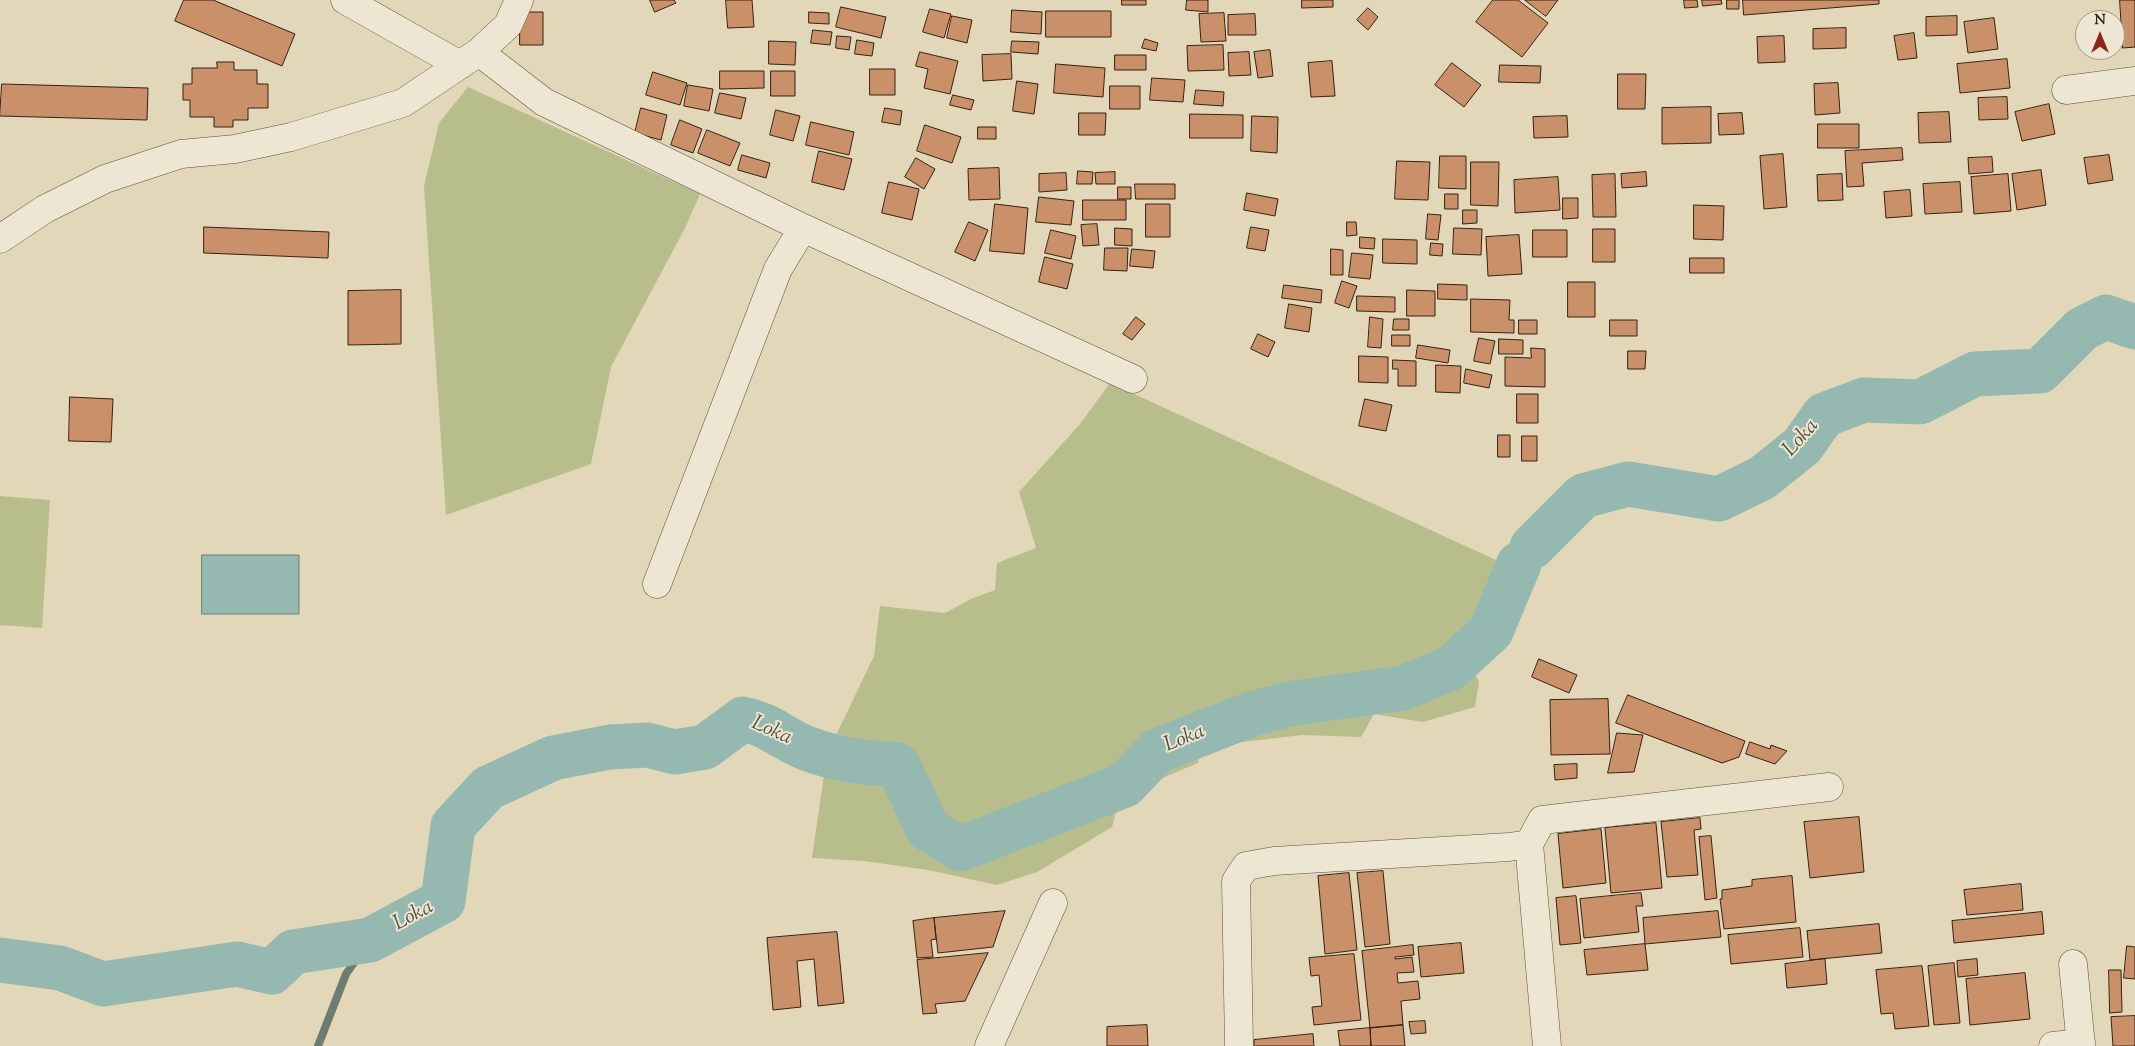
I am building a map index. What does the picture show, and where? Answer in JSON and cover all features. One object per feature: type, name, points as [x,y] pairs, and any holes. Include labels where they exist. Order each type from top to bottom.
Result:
[{"type":"street","points":[[345,0],[469,58],[544,102],[803,228],[1133,379]]},
{"type":"street","points":[[0,239],[45,209],[106,178],[181,154],[235,149],[291,137],[403,103],[469,58],[508,24],[519,0]]},
{"type":"street","points":[[2066,90],[2135,81]]},
{"type":"street","points":[[657,584],[778,269],[803,228]]},
{"type":"street","points":[[1547,1046],[1529,844],[1542,820],[1829,787]]},
{"type":"street","points":[[1239,1046],[1236,881],[1246,866],[1274,861],[1509,847],[1529,844]]},
{"type":"street","points":[[988,1046],[1053,903]]},
{"type":"street","points":[[2053,1046],[2081,1045],[2073,964]]},
{"type":"green space","points":[[468,87],[700,194],[685,228],[611,367],[591,464],[446,515],[424,186],[439,123]]},
{"type":"green space","points":[[1110,383],[1507,565],[1490,607],[1465,654],[1479,682],[1475,707],[1423,722],[1374,714],[1361,737],[1302,735],[1200,747],[1198,763],[1120,796],[1112,827],[1037,872],[997,885],[928,870],[864,861],[812,858],[827,754],[874,656],[880,606],[945,613],[971,599],[995,590],[997,563],[1036,548],[1019,492],[1080,424]]},
{"type":"green space","points":[[0,496],[50,500],[42,628],[0,625]]},
{"type":"water","points":[[202,555],[299,555],[299,614],[202,614]]},
{"type":"building","points":[[184,0],[213,0],[295,34],[282,66],[175,21]]},
{"type":"building","points":[[650,0],[674,0],[676,3],[655,12]]},
{"type":"building","points":[[726,0],[752,0],[754,27],[728,28]]},
{"type":"building","points":[[1122,0],[1146,0],[1146,5],[1122,5]]},
{"type":"building","points":[[1187,0],[1208,0],[1208,12],[1186,10]]},
{"type":"building","points":[[1302,0],[1333,0],[1333,7],[1302,8]]},
{"type":"building","points":[[1493,0],[1518,0],[1548,23],[1522,57],[1476,22]]},
{"type":"building","points":[[1525,0],[1558,0],[1546,16]]},
{"type":"building","points":[[1684,0],[1697,0],[1698,7],[1685,8]]},
{"type":"building","points":[[1702,0],[1721,0],[1722,4],[1703,6]]},
{"type":"building","points":[[1727,0],[1739,0],[1739,9],[1727,9]]},
{"type":"building","points":[[1743,0],[1879,0],[1879,4],[1744,15]]},
{"type":"building","points":[[2120,0],[2135,0],[2135,47],[2125,48],[2125,10],[2121,10]]},
{"type":"building","points":[[841,7],[886,17],[881,38],[836,27]]},
{"type":"building","points":[[1368,8],[1378,17],[1368,30],[1357,20]]},
{"type":"building","points":[[930,9],[951,14],[944,38],[923,32]]},
{"type":"building","points":[[1012,10],[1042,12],[1041,34],[1011,32]]},
{"type":"building","points":[[1046,11],[1111,11],[1111,37],[1046,37]]},
{"type":"building","points":[[520,12],[543,12],[543,45],[520,45]]},
{"type":"building","points":[[809,12],[829,13],[829,24],[809,23]]},
{"type":"building","points":[[1224,13],[1226,41],[1201,42],[1199,14]]},
{"type":"building","points":[[1255,14],[1256,35],[1228,35],[1228,15]]},
{"type":"building","points":[[952,16],[972,20],[967,43],[947,38]]},
{"type":"building","points":[[1957,16],[1957,35],[1926,36],[1926,17]]},
{"type":"building","points":[[1994,18],[1998,49],[1968,53],[1964,22]]},
{"type":"building","points":[[1846,28],[1846,48],[1813,49],[1813,29]]},
{"type":"building","points":[[813,30],[832,32],[830,45],[811,43]]},
{"type":"building","points":[[1914,33],[1917,58],[1898,60],[1894,36]]},
{"type":"building","points":[[837,36],[851,37],[849,50],[836,48]]},
{"type":"building","points":[[1784,36],[1785,62],[1758,63],[1757,37]]},
{"type":"building","points":[[1145,39],[1158,43],[1156,51],[1142,48]]},
{"type":"building","points":[[857,40],[874,43],[872,56],[855,54]]},
{"type":"building","points":[[769,41],[796,42],[795,65],[769,64]]},
{"type":"building","points":[[1012,41],[1039,42],[1038,54],[1011,52]]},
{"type":"building","points":[[1223,45],[1224,70],[1188,71],[1187,46]]},
{"type":"building","points":[[1270,50],[1273,76],[1258,78],[1254,52]]},
{"type":"building","points":[[920,52],[958,61],[950,94],[924,88],[928,69],[916,66]]},
{"type":"building","points":[[1249,52],[1251,75],[1229,76],[1228,53]]},
{"type":"building","points":[[1011,54],[1012,79],[983,81],[982,55]]},
{"type":"building","points":[[1115,55],[1146,55],[1146,70],[1115,70]]},
{"type":"building","points":[[2007,59],[2010,88],[1960,93],[1957,64]]},
{"type":"building","points":[[1332,61],[1335,96],[1311,97],[1308,63]]},
{"type":"building","points":[[217,62],[234,62],[234,70],[257,70],[257,84],[268,84],[268,108],[248,108],[248,120],[233,120],[233,127],[214,127],[214,117],[190,117],[190,100],[183,100],[183,84],[192,84],[192,68],[217,68]]},
{"type":"building","points":[[1452,63],[1481,85],[1464,107],[1435,85]]},
{"type":"building","points":[[1056,64],[1105,68],[1103,97],[1054,93]]},
{"type":"building","points":[[1500,65],[1541,66],[1540,83],[1499,82]]},
{"type":"building","points":[[870,69],[895,69],[895,95],[870,95]]},
{"type":"building","points":[[720,71],[764,71],[764,88],[720,89]]},
{"type":"building","points":[[771,71],[795,71],[795,96],[771,96]]},
{"type":"building","points":[[653,72],[687,83],[680,105],[646,95]]},
{"type":"building","points":[[1618,74],[1646,74],[1645,109],[1618,109]]},
{"type":"building","points":[[1152,78],[1185,80],[1183,102],[1150,100]]},
{"type":"building","points":[[1017,81],[1038,84],[1034,114],[1013,111]]},
{"type":"building","points":[[1838,83],[1840,113],[1815,115],[1814,84]]},
{"type":"building","points":[[2,84],[148,88],[147,120],[0,116]]},
{"type":"building","points":[[688,85],[713,89],[709,111],[684,106]]},
{"type":"building","points":[[1110,86],[1140,86],[1140,109],[1110,109]]},
{"type":"building","points":[[1196,90],[1224,92],[1223,106],[1194,104]]},
{"type":"building","points":[[720,93],[746,98],[741,119],[715,113]]},
{"type":"building","points":[[953,95],[974,100],[971,110],[950,105]]},
{"type":"building","points":[[2007,97],[2008,119],[1979,120],[1978,98]]},
{"type":"building","points":[[2049,104],[2055,134],[2022,141],[2015,112]]},
{"type":"building","points":[[1711,107],[1711,143],[1662,144],[1662,108]]},
{"type":"building","points":[[641,108],[667,115],[661,140],[635,133]]},
{"type":"building","points":[[885,108],[902,111],[900,125],[882,122]]},
{"type":"building","points":[[776,110],[800,116],[793,141],[770,135]]},
{"type":"building","points":[[1949,112],[1951,142],[1919,143],[1918,113]]},
{"type":"building","points":[[1079,113],[1106,113],[1105,135],[1079,135]]},
{"type":"building","points":[[1742,113],[1744,134],[1719,135],[1718,114]]},
{"type":"building","points":[[1190,114],[1243,115],[1243,138],[1190,138]]},
{"type":"building","points":[[1252,116],[1278,117],[1277,153],[1251,151]]},
{"type":"building","points":[[1567,116],[1568,137],[1534,138],[1533,117]]},
{"type":"building","points":[[680,120],[702,129],[693,153],[671,145]]},
{"type":"building","points":[[811,122],[854,132],[849,155],[806,145]]},
{"type":"building","points":[[1818,124],[1859,124],[1859,148],[1818,148]]},
{"type":"building","points":[[925,125],[961,137],[952,163],[917,151]]},
{"type":"building","points":[[978,127],[996,127],[996,139],[978,139]]},
{"type":"building","points":[[707,130],[740,143],[730,166],[698,153]]},
{"type":"building","points":[[1902,148],[1903,160],[1862,163],[1864,186],[1847,187],[1845,151]]},
{"type":"building","points":[[819,151],[852,159],[844,190],[812,182]]},
{"type":"building","points":[[1783,154],[1787,207],[1764,209],[1760,156]]},
{"type":"building","points":[[742,155],[770,163],[766,178],[738,170]]},
{"type":"building","points":[[2109,155],[2113,180],[2088,184],[2084,158]]},
{"type":"building","points":[[1440,156],[1466,156],[1466,189],[1439,188]]},
{"type":"building","points":[[1992,157],[1993,172],[1969,174],[1968,158]]},
{"type":"building","points":[[916,158],[935,169],[924,189],[905,177]]},
{"type":"building","points":[[1397,161],[1430,162],[1428,200],[1395,199]]},
{"type":"building","points":[[1471,162],[1499,162],[1498,206],[1471,205]]},
{"type":"building","points":[[999,168],[1000,199],[969,200],[968,169]]},
{"type":"building","points":[[2041,170],[2046,205],[2017,210],[2012,174]]},
{"type":"building","points":[[1078,171],[1093,172],[1092,184],[1077,184]]},
{"type":"building","points":[[1115,172],[1115,184],[1096,184],[1095,173]]},
{"type":"building","points":[[1646,172],[1647,186],[1622,188],[1621,174]]},
{"type":"building","points":[[1066,173],[1067,190],[1039,192],[1039,174]]},
{"type":"building","points":[[1615,174],[1616,217],[1593,217],[1592,175]]},
{"type":"building","points":[[1842,174],[1843,200],[1818,201],[1817,175]]},
{"type":"building","points":[[2008,174],[2011,211],[1974,214],[1971,177]]},
{"type":"building","points":[[1558,177],[1560,210],[1515,213],[1514,180]]},
{"type":"building","points":[[889,182],[919,189],[912,220],[882,213]]},
{"type":"building","points":[[1960,182],[1962,212],[1925,214],[1923,184]]},
{"type":"building","points":[[1135,184],[1175,184],[1175,199],[1136,199]]},
{"type":"building","points":[[1118,187],[1131,187],[1131,199],[1118,199]]},
{"type":"building","points":[[1910,190],[1912,216],[1886,218],[1884,192]]},
{"type":"building","points":[[1247,193],[1278,199],[1275,216],[1244,210]]},
{"type":"building","points":[[1445,194],[1458,194],[1458,209],[1445,209]]},
{"type":"building","points":[[1039,197],[1074,201],[1071,225],[1036,222]]},
{"type":"building","points":[[1563,198],[1578,198],[1578,218],[1563,219]]},
{"type":"building","points":[[1083,200],[1126,200],[1126,220],[1083,220]]},
{"type":"building","points":[[995,204],[1028,208],[1024,254],[990,251]]},
{"type":"building","points":[[1146,204],[1170,204],[1170,237],[1146,237]]},
{"type":"building","points":[[1694,205],[1724,206],[1723,240],[1694,239]]},
{"type":"building","points":[[1463,210],[1477,210],[1477,223],[1463,224]]},
{"type":"building","points":[[1428,214],[1441,215],[1438,240],[1426,239]]},
{"type":"building","points":[[969,222],[988,230],[975,261],[955,252]]},
{"type":"building","points":[[1347,222],[1356,222],[1357,235],[1347,236]]},
{"type":"building","points":[[1097,224],[1099,245],[1083,246],[1081,225]]},
{"type":"building","points":[[204,227],[329,232],[328,258],[204,253]]},
{"type":"building","points":[[1251,227],[1269,230],[1265,251],[1247,248]]},
{"type":"building","points":[[1115,228],[1132,229],[1132,246],[1115,245]]},
{"type":"building","points":[[1454,228],[1482,229],[1481,255],[1453,254]]},
{"type":"building","points":[[1593,229],[1615,229],[1615,262],[1593,262]]},
{"type":"building","points":[[1051,230],[1076,236],[1071,259],[1045,253]]},
{"type":"building","points":[[1533,230],[1567,230],[1567,257],[1533,257]]},
{"type":"building","points":[[1519,235],[1522,274],[1488,276],[1486,237]]},
{"type":"building","points":[[1360,237],[1375,238],[1374,249],[1360,248]]},
{"type":"building","points":[[1383,239],[1417,240],[1417,264],[1383,263]]},
{"type":"building","points":[[1431,243],[1443,244],[1442,256],[1430,255]]},
{"type":"building","points":[[1105,248],[1128,248],[1127,271],[1104,270]]},
{"type":"building","points":[[1132,249],[1155,251],[1153,268],[1130,266]]},
{"type":"building","points":[[1331,249],[1343,250],[1343,275],[1331,275]]},
{"type":"building","points":[[1352,253],[1373,255],[1370,279],[1349,277]]},
{"type":"building","points":[[1045,257],[1073,264],[1067,289],[1039,282]]},
{"type":"building","points":[[1690,258],[1724,258],[1724,273],[1690,273]]},
{"type":"building","points":[[1342,281],[1357,286],[1349,308],[1335,303]]},
{"type":"building","points":[[1568,282],[1595,282],[1595,317],[1568,317]]},
{"type":"building","points":[[1438,284],[1467,285],[1467,300],[1438,299]]},
{"type":"building","points":[[1284,285],[1322,290],[1321,303],[1282,298]]},
{"type":"building","points":[[401,290],[401,344],[348,345],[348,291]]},
{"type":"building","points":[[1407,290],[1435,291],[1435,316],[1407,316]]},
{"type":"building","points":[[1357,296],[1395,297],[1395,312],[1357,311]]},
{"type":"building","points":[[1471,299],[1510,300],[1509,320],[1514,320],[1514,333],[1471,332]]},
{"type":"building","points":[[1289,304],[1312,308],[1309,332],[1285,328]]},
{"type":"building","points":[[1136,317],[1145,324],[1132,340],[1123,334]]},
{"type":"building","points":[[1370,317],[1383,319],[1381,348],[1368,347]]},
{"type":"building","points":[[1394,319],[1409,319],[1409,330],[1393,330]]},
{"type":"building","points":[[1519,320],[1537,320],[1537,334],[1519,334]]},
{"type":"building","points":[[1610,320],[1637,320],[1637,336],[1610,336]]},
{"type":"building","points":[[1258,334],[1275,342],[1268,357],[1251,349]]},
{"type":"building","points":[[1392,335],[1410,335],[1410,346],[1392,346]]},
{"type":"building","points":[[1479,338],[1495,341],[1490,364],[1474,361]]},
{"type":"building","points":[[1499,339],[1523,340],[1523,354],[1499,354]]},
{"type":"building","points":[[1418,345],[1450,350],[1448,363],[1416,358]]},
{"type":"building","points":[[1531,348],[1545,349],[1545,387],[1505,386],[1505,357],[1531,358]]},
{"type":"building","points":[[1628,351],[1646,351],[1645,369],[1628,369]]},
{"type":"building","points":[[1359,356],[1388,357],[1388,383],[1359,382]]},
{"type":"building","points":[[1393,360],[1416,361],[1416,386],[1398,386],[1398,369],[1393,369]]},
{"type":"building","points":[[1436,365],[1461,366],[1460,393],[1436,392]]},
{"type":"building","points":[[1466,369],[1492,375],[1489,388],[1464,383]]},
{"type":"building","points":[[1517,394],[1538,394],[1538,423],[1517,423]]},
{"type":"building","points":[[70,397],[113,399],[111,442],[69,441]]},
{"type":"building","points":[[1365,399],[1392,405],[1386,431],[1359,426]]},
{"type":"building","points":[[1498,435],[1510,435],[1510,457],[1498,457]]},
{"type":"building","points":[[1522,436],[1537,436],[1537,461],[1522,461]]},
{"type":"building","points":[[1539,659],[1577,675],[1569,693],[1532,677]]},
{"type":"building","points":[[1628,695],[1745,741],[1739,757],[1722,763],[1616,723]]},
{"type":"building","points":[[1608,699],[1610,754],[1551,755],[1550,700]]},
{"type":"building","points":[[1617,733],[1643,735],[1634,772],[1608,773]]},
{"type":"building","points":[[1750,742],[1770,749],[1771,745],[1787,751],[1775,764],[1746,754]]},
{"type":"building","points":[[1577,764],[1577,778],[1555,780],[1554,765]]},
{"type":"building","points":[[1859,817],[1864,872],[1810,878],[1804,822]]},
{"type":"building","points":[[1700,818],[1701,829],[1694,830],[1698,875],[1667,877],[1661,822]]},
{"type":"building","points":[[1656,823],[1662,888],[1611,893],[1605,828]]},
{"type":"building","points":[[1601,829],[1606,883],[1563,888],[1558,834]]},
{"type":"building","points":[[1711,836],[1717,898],[1705,900],[1699,837]]},
{"type":"building","points":[[1383,871],[1390,944],[1365,947],[1357,873]]},
{"type":"building","points":[[1349,873],[1357,950],[1325,954],[1318,876]]},
{"type":"building","points":[[1792,876],[1796,922],[1724,929],[1720,899],[1722,899],[1722,890],[1752,886],[1752,880]]},
{"type":"building","points":[[2021,884],[2023,910],[1967,915],[1964,890]]},
{"type":"building","points":[[1641,893],[1643,906],[1636,906],[1639,932],[1584,938],[1580,899]]},
{"type":"building","points":[[1576,896],[1581,943],[1560,945],[1556,898]]},
{"type":"building","points":[[1005,911],[993,947],[938,953],[934,918]]},
{"type":"building","points":[[1718,911],[1721,937],[1645,944],[1643,918]]},
{"type":"building","points":[[2042,912],[2044,934],[1954,943],[1952,921]]},
{"type":"building","points":[[934,918],[936,939],[931,940],[933,957],[917,958],[913,921]]},
{"type":"building","points":[[1879,924],[1882,953],[1810,960],[1807,931]]},
{"type":"building","points":[[1800,928],[1803,957],[1731,964],[1728,935]]},
{"type":"building","points":[[837,932],[844,1003],[818,1006],[814,959],[797,961],[801,1007],[773,1010],[767,938]]},
{"type":"building","points":[[1461,943],[1464,973],[1421,977],[1418,947]]},
{"type":"building","points":[[1645,944],[1648,970],[1587,975],[1584,950]]},
{"type":"building","points":[[1413,945],[1414,955],[1395,957],[1395,959],[1412,957],[1414,972],[1397,973],[1398,983],[1418,981],[1420,999],[1401,1001],[1403,1025],[1370,1028],[1362,951]]},
{"type":"building","points":[[2127,946],[2135,947],[2135,979],[2124,978]]},
{"type":"building","points":[[988,953],[965,1001],[935,1004],[937,1013],[923,1014],[917,960]]},
{"type":"building","points":[[1354,954],[1361,1020],[1314,1025],[1312,1007],[1322,1006],[1319,975],[1311,976],[1309,958]]},
{"type":"building","points":[[1825,959],[1827,984],[1787,988],[1785,964]]},
{"type":"building","points":[[1977,959],[1978,975],[1958,977],[1957,961]]},
{"type":"building","points":[[1954,963],[1960,1023],[1934,1025],[1928,966]]},
{"type":"building","points":[[1922,966],[1929,1026],[1895,1029],[1893,1013],[1881,1014],[1876,970]]},
{"type":"building","points":[[2109,970],[2121,970],[2122,1012],[2110,1013]]},
{"type":"building","points":[[2025,973],[2030,1019],[1970,1025],[1966,979]]},
{"type":"building","points":[[2135,1016],[2135,1046],[2113,1046],[2111,1017]]},
{"type":"building","points":[[1425,1021],[1426,1033],[1411,1034],[1409,1022]]},
{"type":"building","points":[[1147,1025],[1148,1046],[1107,1046],[1107,1027]]},
{"type":"building","points":[[1403,1025],[1405,1046],[1371,1046],[1370,1028]]},
{"type":"building","points":[[1370,1028],[1371,1046],[1340,1046],[1338,1031]]},
{"type":"building","points":[[1313,1034],[1314,1046],[1254,1046],[1254,1040]]},
{"type":"waterway","name":"Loka","points":[[1532,547],[1583,496],[1628,484],[1719,499],[1762,478],[1802,446],[1824,415],[1864,400],[1920,402],[1975,374],[2040,371],[2082,329],[2106,317],[2135,327]]},
{"type":"waterway","name":"Loka","points":[[0,960],[60,968],[103,984],[237,964],[272,972],[293,952],[370,940],[443,901],[453,826],[488,788],[553,758],[610,747],[647,745],[675,752],[705,747],[743,719],[761,724],[817,752],[852,760],[898,765],[928,829],[960,849],[1125,785],[1157,751],[1251,714],[1294,703],[1403,688],[1451,668],[1491,631],[1519,564]]},
{"type":"waterway","points":[[318,1046],[346,974],[370,940]]}]
